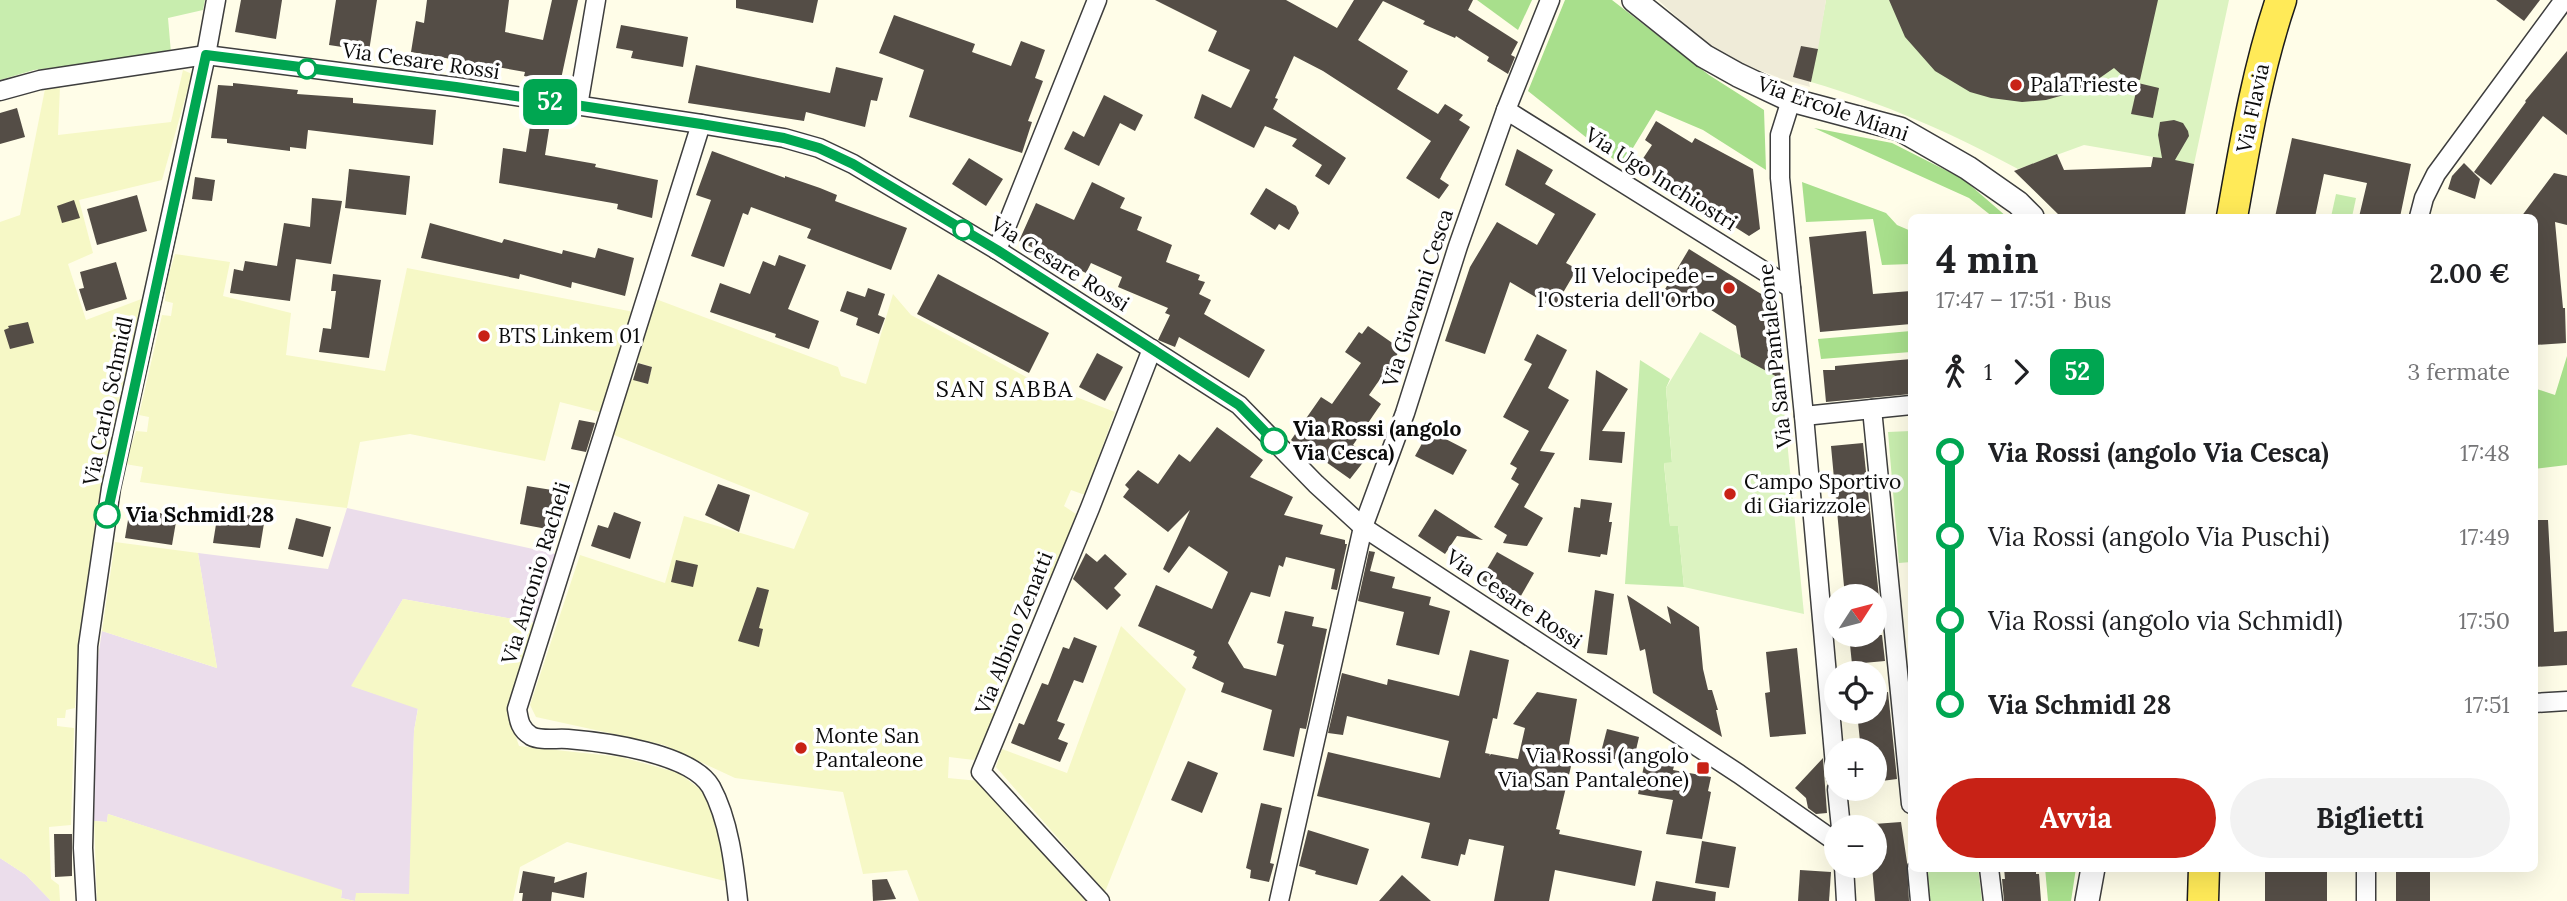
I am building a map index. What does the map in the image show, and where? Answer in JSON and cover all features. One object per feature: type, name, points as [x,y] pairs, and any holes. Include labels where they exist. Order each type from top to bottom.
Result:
[{"type":"main road","name":"Via Flavia","points":[[2232,214],[2249,114],[2281,0]]},
{"type":"main road","points":[[2203,901],[2204,872]]},
{"type":"street","name":"Via Carlo Schmidl","points":[[86,901],[83,848],[88,646],[111,488],[216,0]]},
{"type":"street","points":[[578,106],[596,0]]},
{"type":"street","name":"Via Giovanni Cesca","points":[[1279,901],[1363,527],[1405,413],[1458,246],[1506,110],[1550,0]]},
{"type":"street","name":"Via Ercole Miani","points":[[1634,0],[1704,56],[1738,75],[1791,100],[1900,129],[1968,168],[2018,203],[2029,214]]},
{"type":"street","points":[[2420,214],[2424,198],[2436,174],[2564,0]]},
{"type":"street","points":[[997,250],[1095,5]]},
{"type":"street","name":"Via Cesare Rossi","points":[[0,91],[40,80],[206,55],[456,87],[701,124],[784,138],[819,148],[853,164],[997,250],[1239,405],[1316,484],[1363,527],[1739,774],[1824,834]]},
{"type":"street","name":"Via San Pantaleone","points":[[1791,100],[1778,147],[1833,738]]},
{"type":"street","name":"Via Ugo Inchiostri","points":[[1506,110],[1791,288]]},
{"type":"street","name":"Via Antonio Racheli","points":[[701,124],[517,709],[520,726],[533,738],[569,739],[653,751],[687,767],[710,785],[723,817],[738,901]]},
{"type":"street","name":"Via Albino Zenatti","points":[[1100,901],[981,772],[1090,508],[1152,349]]},
{"type":"street","points":[[1804,416],[1908,405]]},
{"type":"street","points":[[1872,409],[1908,771]]},
{"type":"street","points":[[1892,608],[1908,607]]},
{"type":"street","points":[[2538,703],[2567,701]]},
{"type":"street","points":[[1917,872],[1920,901]]},
{"type":"street","points":[[1989,872],[1993,901]]},
{"type":"street","points":[[2087,901],[2092,872]]},
{"type":"street","points":[[2366,872],[2366,901]]},
{"type":"street","points":[[1845,878],[1846,901]]},
{"type":"shaded area","points":[[1658,0],[1826,0],[1818,49],[1801,47],[1810,87],[1739,62],[1706,45],[1675,22],[1678,18]]},
{"type":"shaded area","points":[[347,508],[556,554],[535,623],[403,599],[352,686],[418,708],[414,731],[410,894],[357,893],[355,901],[341,898],[342,891],[108,814],[107,822],[94,821],[95,677],[102,631],[217,668],[198,553],[328,569]]},
{"type":"shaded area","points":[[0,858],[26,875],[51,901],[0,901]]},
{"type":"green space","points":[[0,0],[205,0],[203,10],[168,18],[171,53],[34,70],[0,80]]},
{"type":"green space","points":[[1477,0],[1532,0],[1518,30]]},
{"type":"green space","points":[[1565,0],[1612,0],[1709,75],[1764,110],[1766,170],[1703,130],[1656,110],[1622,166],[1528,91]]},
{"type":"green space","name":"PalaTrieste","points":[[1826,0],[2229,0],[2194,164],[2084,145],[2018,169],[1917,120],[1811,82]]},
{"type":"green space","points":[[183,70],[192,74],[162,180],[79,200],[93,253],[68,264],[86,320],[144,298],[100,505],[79,646],[75,708],[66,710],[65,718],[57,718],[57,726],[74,728],[71,825],[49,827],[51,879],[59,885],[60,901],[51,901],[26,875],[0,858],[0,222],[20,215],[45,89],[60,86],[58,135],[171,122]]},
{"type":"green space","points":[[1814,128],[1892,143],[1963,179],[2004,214],[1989,214],[1969,198]]},
{"type":"green space","points":[[1802,182],[1886,213],[1897,225],[1908,230],[1908,264],[1882,265],[1873,219],[1806,222]]},
{"type":"green space","points":[[2336,194],[2356,198],[2353,214],[2332,214]]},
{"type":"green space","points":[[175,254],[230,262],[223,296],[291,313],[286,355],[385,371],[407,268],[634,312],[603,413],[560,402],[545,461],[410,434],[360,442],[347,508],[228,494],[140,482],[143,467],[125,464],[136,431],[147,432],[149,417],[139,415],[162,315],[171,316],[173,303],[165,301],[166,284]]},
{"type":"green space","points":[[893,294],[911,315],[1032,380],[1115,412],[1085,495],[1071,490],[1064,506],[1076,514],[1053,577],[1038,573],[1003,655],[1019,662],[985,742],[974,760],[949,757],[948,778],[979,781],[1087,900],[1085,901],[919,901],[907,870],[863,874],[843,792],[735,778],[664,745],[536,717],[530,705],[580,555],[665,583],[684,516],[794,549],[809,513],[614,435],[628,378],[648,384],[652,367],[633,361],[653,298],[838,367],[841,376],[866,384]]},
{"type":"green space","points":[[1908,331],[1908,352],[1821,359],[1818,339]]},
{"type":"green space","name":"Campo Sportivo di Giarizzole","points":[[1700,332],[1781,379],[1804,614],[1684,587],[1678,526],[1670,526],[1664,463],[1672,462],[1666,388]]},
{"type":"green space","points":[[2567,356],[2567,465],[2538,469],[2538,389],[2555,395]]},
{"type":"green space","points":[[1640,360],[1670,379],[1666,388],[1672,463],[1664,464],[1670,525],[1678,525],[1684,587],[1625,584]]},
{"type":"green space","points":[[1908,431],[1908,562],[1899,563],[1888,432]]},
{"type":"green space","points":[[115,542],[198,553],[217,668],[102,631]]},
{"type":"green space","points":[[403,599],[535,623],[509,716],[519,746],[621,757],[679,773],[705,793],[723,851],[729,882],[567,842],[520,867],[513,901],[355,901],[356,893],[409,894],[414,731],[418,709],[351,686]]},
{"type":"green space","points":[[1121,626],[1186,689],[1105,892],[996,767],[1002,749],[1067,773]]},
{"type":"green space","points":[[108,814],[342,890],[341,898],[355,901],[97,901],[94,821],[107,822]]},
{"type":"green space","points":[[1927,872],[1978,872],[1982,901],[1930,901]]},
{"type":"green space","points":[[2045,872],[2075,872],[2071,901],[2048,901]]},
{"type":"building","points":[[241,0],[282,0],[276,39],[235,32]]},
{"type":"building","points":[[336,0],[377,0],[369,51],[329,45]]},
{"type":"building","points":[[427,0],[509,0],[505,32],[543,40],[552,0],[578,0],[561,79],[546,76],[546,80],[524,76],[525,72],[411,52],[416,21],[424,23]]},
{"type":"building","points":[[736,0],[818,0],[813,23],[736,8]]},
{"type":"building","points":[[1155,0],[1286,0],[1337,28],[1354,0],[1473,0],[1468,10],[1518,42],[1511,55],[1515,57],[1508,74],[1487,61],[1489,57],[1456,36],[1455,38],[1423,24],[1425,21],[1383,1],[1358,40],[1408,71],[1397,89],[1438,114],[1445,104],[1463,115],[1459,120],[1470,127],[1440,179],[1449,185],[1439,199],[1406,178],[1431,141],[1323,71],[1294,56],[1275,98],[1278,99],[1273,109],[1346,158],[1329,185],[1315,176],[1322,165],[1292,146],[1297,139],[1265,126],[1254,148],[1194,118],[1202,94],[1231,108],[1250,70],[1208,51],[1217,31]]},
{"type":"building","name":"PalaTrieste","points":[[1889,0],[2158,0],[2140,80],[2125,78],[2114,68],[2071,93],[2046,100],[2022,102],[1970,92],[1935,71],[1905,37]]},
{"type":"building","points":[[2496,0],[2540,0],[2524,21]]},
{"type":"building","points":[[894,15],[975,44],[972,52],[1011,66],[1021,41],[1045,50],[1035,78],[1043,81],[1028,121],[1032,122],[1022,153],[909,117],[924,70],[879,53]]},
{"type":"building","points":[[621,25],[688,37],[683,67],[631,58],[633,51],[616,48]]},
{"type":"building","points":[[1801,46],[1818,49],[1811,82],[1793,77]]},
{"type":"building","points":[[2567,51],[2567,135],[2543,116],[2491,185],[2474,172],[2525,101]]},
{"type":"building","points":[[696,65],[830,93],[836,67],[883,78],[877,101],[871,100],[865,127],[806,112],[804,121],[688,103]]},
{"type":"building","points":[[233,83],[298,90],[297,94],[353,98],[353,103],[436,110],[433,145],[308,130],[306,149],[290,147],[290,151],[227,143],[227,139],[211,138],[218,85],[233,86]]},
{"type":"building","points":[[2138,83],[2159,88],[2153,118],[2131,114]]},
{"type":"building","points":[[1104,95],[1143,115],[1135,131],[1120,123],[1099,166],[1064,149],[1073,131],[1084,137]]},
{"type":"building","points":[[17,108],[25,137],[0,144],[0,113]]},
{"type":"building","points":[[531,120],[550,123],[545,155],[596,164],[595,167],[658,180],[652,218],[617,209],[618,204],[499,183],[503,148],[526,152]]},
{"type":"building","points":[[2174,120],[2183,123],[2188,131],[2189,136],[2175,160],[2194,164],[2185,214],[2058,214],[2014,171],[2057,154],[2064,170],[2151,167],[2153,157],[2162,158],[2158,135],[2160,122]]},
{"type":"building","points":[[1656,121],[1692,143],[1695,138],[1753,169],[1760,229],[1749,236],[1638,166],[1652,145],[1645,140]]},
{"type":"building","points":[[2292,138],[2411,164],[2401,214],[2360,214],[2367,183],[2324,174],[2316,214],[2276,214]]},
{"type":"building","points":[[1517,149],[1553,170],[1545,184],[1596,214],[1566,263],[1577,269],[1554,308],[1510,282],[1485,354],[1445,341],[1470,267],[1497,222],[1537,245],[1555,214],[1505,185]]},
{"type":"building","points":[[712,151],[820,188],[837,195],[835,201],[907,228],[891,270],[807,238],[811,229],[751,207],[748,215],[743,213],[724,267],[691,256],[711,200],[696,195]]},
{"type":"building","points":[[969,158],[1003,179],[986,206],[952,184]]},
{"type":"building","points":[[2464,163],[2480,179],[2475,199],[2448,189],[2452,176]]},
{"type":"building","points":[[349,169],[410,176],[406,215],[345,208]]},
{"type":"building","points":[[2554,173],[2567,176],[2567,225],[2555,222],[2565,308],[2566,343],[2538,345],[2538,214],[2523,214]]},
{"type":"building","points":[[195,177],[215,180],[212,201],[192,199]]},
{"type":"building","points":[[1092,182],[1125,198],[1120,208],[1142,217],[1137,230],[1172,245],[1166,262],[1200,275],[1198,280],[1205,282],[1199,294],[1211,300],[1204,314],[1265,350],[1249,378],[1179,337],[1175,347],[1158,340],[1170,315],[1165,313],[1168,308],[1118,287],[1122,277],[1091,263],[1086,273],[1019,241],[1036,203],[1074,220]]},
{"type":"building","points":[[1266,188],[1296,206],[1299,213],[1289,230],[1279,224],[1275,230],[1250,214]]},
{"type":"building","points":[[137,195],[147,231],[97,245],[87,209]]},
{"type":"building","points":[[312,198],[342,201],[331,264],[296,259],[290,301],[230,293],[234,269],[243,271],[245,261],[277,266],[284,223],[310,227]]},
{"type":"building","points":[[74,200],[80,218],[62,223],[57,206]]},
{"type":"building","points":[[430,223],[502,243],[504,239],[562,254],[563,250],[595,258],[598,248],[634,258],[625,296],[572,282],[571,288],[520,274],[519,279],[421,258]]},
{"type":"building","points":[[1866,231],[1873,294],[1908,291],[1908,324],[1820,332],[1809,237]]},
{"type":"building","points":[[1689,249],[1774,302],[1781,379],[1741,357],[1736,326],[1694,299],[1686,310],[1661,296]]},
{"type":"building","points":[[779,255],[806,265],[788,309],[819,321],[809,349],[775,337],[776,334],[710,312],[720,283],[750,294],[763,261],[775,266]]},
{"type":"building","points":[[116,262],[127,299],[86,311],[79,289],[84,288],[80,272]]},
{"type":"building","points":[[333,274],[381,280],[369,358],[319,352],[323,328],[331,329],[336,291],[331,291]]},
{"type":"building","points":[[938,274],[1049,333],[1029,373],[917,314]]},
{"type":"building","points":[[868,288],[885,294],[878,315],[885,318],[879,334],[856,325],[858,318],[840,311],[847,291],[865,297]]},
{"type":"building","points":[[28,322],[34,343],[10,349],[4,330],[9,328],[8,326]]},
{"type":"building","points":[[1368,326],[1401,349],[1369,395],[1381,404],[1353,445],[1368,456],[1350,479],[1309,450],[1306,454],[1291,440],[1321,397],[1332,404],[1361,363],[1345,352],[1359,332],[1362,334]]},
{"type":"building","points":[[1537,334],[1567,350],[1548,388],[1569,400],[1540,451],[1555,453],[1524,507],[1543,518],[1527,546],[1503,543],[1507,535],[1494,527],[1519,484],[1511,479],[1517,468],[1510,464],[1529,431],[1503,417],[1532,364],[1524,360]]},
{"type":"building","points":[[1097,353],[1123,367],[1105,401],[1079,387]]},
{"type":"building","points":[[1908,359],[1908,394],[1826,402],[1823,370],[1835,370],[1835,366]]},
{"type":"building","points":[[638,363],[652,367],[648,384],[633,380]]},
{"type":"building","points":[[1596,370],[1628,389],[1602,431],[1625,432],[1622,463],[1589,460]]},
{"type":"building","points":[[579,420],[595,423],[586,452],[571,449]]},
{"type":"building","points":[[1217,427],[1263,460],[1250,477],[1293,497],[1284,515],[1323,525],[1320,534],[1345,540],[1347,544],[1337,590],[1331,589],[1335,569],[1286,557],[1283,567],[1279,565],[1270,597],[1251,592],[1228,643],[1244,668],[1276,676],[1284,645],[1277,643],[1285,611],[1314,617],[1312,626],[1327,629],[1306,729],[1300,728],[1294,757],[1263,750],[1272,710],[1221,692],[1224,683],[1192,668],[1197,657],[1193,655],[1195,651],[1138,626],[1156,585],[1212,609],[1228,572],[1189,546],[1169,573],[1163,569],[1190,510],[1168,532],[1123,497],[1129,489],[1125,485],[1138,470],[1158,484],[1179,454],[1190,462]]},
{"type":"building","points":[[1436,434],[1467,450],[1453,475],[1415,456],[1425,438],[1434,438]]},
{"type":"building","points":[[1863,443],[1878,584],[1844,584],[1831,446]]},
{"type":"building","points":[[718,484],[750,495],[739,532],[705,515]]},
{"type":"building","points":[[527,486],[552,490],[556,495],[555,516],[547,529],[520,524]]},
{"type":"building","points":[[1581,499],[1612,503],[1607,555],[1601,554],[1600,557],[1568,552],[1574,507],[1580,508]]},
{"type":"building","points":[[130,508],[177,516],[172,545],[125,538]]},
{"type":"building","points":[[1435,509],[1483,540],[1457,536],[1445,554],[1418,536]]},
{"type":"building","points":[[218,512],[265,517],[260,548],[213,543]]},
{"type":"building","points":[[614,512],[641,522],[630,559],[591,546],[598,525],[608,528]]},
{"type":"building","points":[[296,518],[331,527],[323,557],[288,549]]},
{"type":"building","points":[[2538,520],[2548,520],[2554,632],[2567,631],[2567,665],[2538,667]]},
{"type":"building","points":[[1369,551],[1375,552],[1370,571],[1395,577],[1392,588],[1431,597],[1429,605],[1450,611],[1439,655],[1396,645],[1404,612],[1358,601]]},
{"type":"building","points":[[1497,552],[1534,573],[1518,601],[1481,579]]},
{"type":"building","points":[[1086,553],[1097,562],[1105,554],[1127,574],[1114,588],[1121,595],[1107,610],[1073,579]]},
{"type":"building","points":[[676,560],[698,565],[693,587],[671,582]]},
{"type":"building","points":[[757,587],[769,590],[759,628],[763,629],[759,647],[738,641]]},
{"type":"building","points":[[1595,590],[1614,594],[1607,655],[1587,653]]},
{"type":"building","points":[[1627,595],[1671,624],[1667,606],[1699,627],[1703,669],[1708,690],[1712,690],[1718,710],[1722,737],[1653,693],[1645,649],[1640,651]]},
{"type":"building","points":[[1074,637],[1097,646],[1083,683],[1074,680],[1057,721],[1065,724],[1058,739],[1068,743],[1060,762],[1011,743],[1019,723],[1024,725],[1042,683],[1048,685],[1063,647],[1069,649]]},
{"type":"building","points":[[1797,648],[1806,734],[1770,737],[1765,693],[1770,692],[1766,652]]},
{"type":"building","points":[[1850,648],[1884,648],[1885,661],[1852,661]]},
{"type":"building","points":[[1470,650],[1509,660],[1497,719],[1493,718],[1485,753],[1490,754],[1489,756],[1491,754],[1518,759],[1525,728],[1513,724],[1537,692],[1577,699],[1567,756],[1573,758],[1556,829],[1560,830],[1559,834],[1642,851],[1635,886],[1555,870],[1549,901],[1494,901],[1504,846],[1469,839],[1465,855],[1461,854],[1458,866],[1421,858],[1430,823],[1317,796],[1328,752],[1440,778],[1449,741],[1347,716],[1343,735],[1328,733],[1342,673],[1387,685],[1388,679],[1459,696]]},
{"type":"building","points":[[1887,692],[1897,779],[1887,780],[1887,738],[1860,738],[1858,724],[1887,724]]},
{"type":"building","points":[[1607,729],[1639,737],[1633,763],[1600,756]]},
{"type":"building","points":[[1646,756],[1675,762],[1673,770],[1711,777],[1708,791],[1711,792],[1702,839],[1666,834],[1673,800],[1638,794]]},
{"type":"building","points":[[1823,758],[1824,801],[1827,813],[1816,814],[1808,808],[1806,798],[1795,788]]},
{"type":"building","points":[[1188,761],[1218,773],[1202,813],[1171,800]]},
{"type":"building","points":[[1261,803],[1282,808],[1270,863],[1274,864],[1269,882],[1250,878],[1251,870],[1246,868]]},
{"type":"building","points":[[1901,822],[1909,901],[1875,901],[1873,878],[1887,878],[1887,823]]},
{"type":"building","points":[[1308,830],[1369,849],[1357,885],[1315,874],[1316,871],[1299,866]]},
{"type":"building","points":[[54,834],[72,834],[72,876],[55,877]]},
{"type":"building","points":[[1702,841],[1736,847],[1729,888],[1695,883]]},
{"type":"building","points":[[1800,870],[1824,872],[1824,878],[1831,878],[1829,901],[1798,901]]},
{"type":"building","points":[[523,871],[555,877],[554,883],[587,872],[584,898],[552,892],[551,901],[522,901],[523,893],[519,893]]},
{"type":"building","points":[[2004,872],[2036,872],[2039,874],[2041,901],[2004,901],[2002,879],[2005,879]]},
{"type":"building","points":[[2265,872],[2327,872],[2327,901],[2265,901]]},
{"type":"building","points":[[2396,872],[2430,872],[2430,901],[2396,901]]},
{"type":"building","points":[[1402,875],[1431,901],[1379,901]]},
{"type":"building","points":[[887,879],[896,899],[873,901],[872,880]]},
{"type":"building","points":[[1656,881],[1716,892],[1715,901],[1652,901]]},
{"type":"bus line","name":"52","points":[[107,515],[206,55],[456,87],[701,124],[784,138],[819,148],[853,164],[997,250],[1239,405],[1274,441]]},
{"type":"place","name":"PalaTrieste","points":[[2016,85]]},
{"type":"place","name":"Il Velocipede - l'Osteria dell'Orbo","points":[[1729,288]]},
{"type":"place","name":"BTS Linkem 01","points":[[484,336]]},
{"type":"place","name":"Via Rossi (angolo Via Cesca)","points":[[1274,441]]},
{"type":"place","name":"Campo Sportivo di Giarizzole","points":[[1730,494]]},
{"type":"place","name":"Via Schmidl 28","points":[[107,515]]},
{"type":"place","name":"Monte San Pantaleone","points":[[801,748]]},
{"type":"place","name":"Via Rossi (angolo Via San Pantaleone)","points":[[1703,768]]},
{"type":"district","name":"SAN SABBA","points":[[1005,389]]}]
